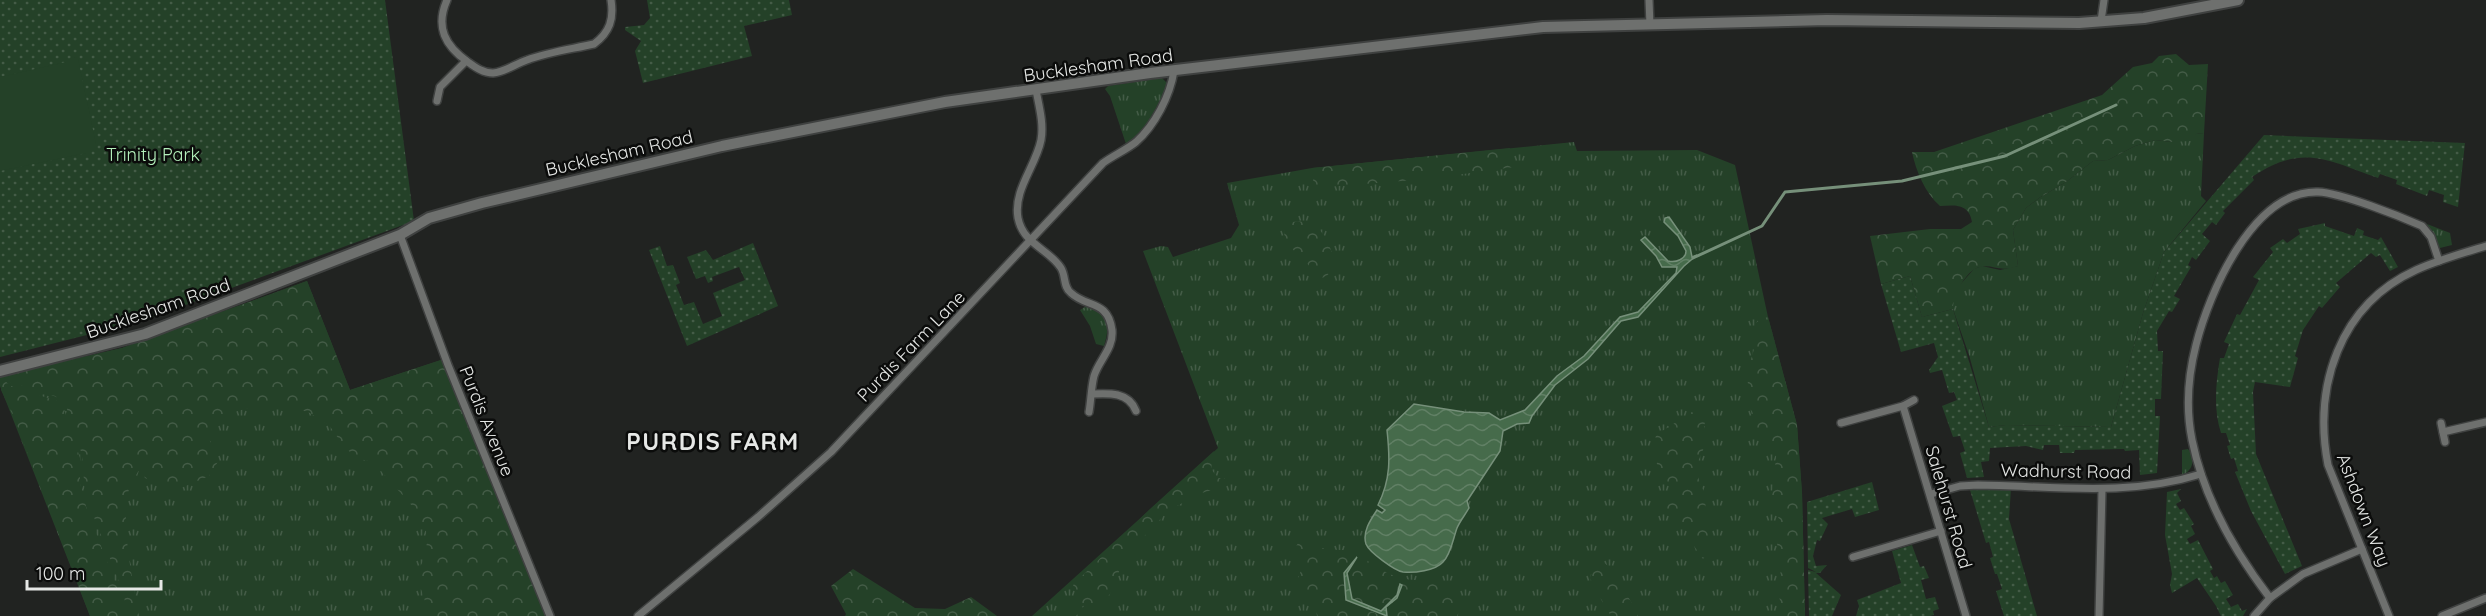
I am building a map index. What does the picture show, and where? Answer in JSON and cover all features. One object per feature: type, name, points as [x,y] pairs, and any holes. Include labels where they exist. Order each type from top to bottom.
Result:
[{"type":"street","points":[[447,0],[441,17],[444,38],[449,47],[482,71],[492,73],[503,71],[528,59],[594,44],[607,32],[612,22],[611,0]]},
{"type":"street","points":[[1649,0],[1650,25]]},
{"type":"street","points":[[2101,21],[2104,0]]},
{"type":"street","name":"Bucklesham Road","points":[[0,371],[145,334],[400,236],[429,218],[482,202],[722,146],[945,102],[1174,71],[1521,29],[1827,20],[2101,21],[2144,18],[2238,0]]},
{"type":"street","points":[[437,101],[440,87],[466,61]]},
{"type":"street","name":"Purdis Farm Lane","points":[[638,616],[758,517],[831,452],[1103,163],[1132,145],[1148,130],[1169,90],[1174,71]]},
{"type":"street","points":[[1036,90],[1041,138],[1037,155],[1018,200],[1017,210],[1020,225],[1031,242],[1061,268],[1068,290],[1073,295],[1101,307],[1110,322],[1111,344],[1098,366],[1089,412]]},
{"type":"street","points":[[2270,597],[2238,553],[2221,523],[2200,474],[2189,421],[2195,347],[2201,326],[2237,248],[2259,221],[2296,196],[2317,192],[2334,194],[2422,226],[2431,237],[2439,261]]},
{"type":"street","name":"Purdis Avenue","points":[[400,236],[448,365],[550,616]]},
{"type":"street","name":"Ashdown Way","points":[[2389,616],[2328,465],[2323,413],[2327,381],[2343,339],[2369,304],[2397,280],[2439,261],[2486,246]]},
{"type":"street","points":[[1092,394],[1121,395],[1132,402],[1136,411]]},
{"type":"street","points":[[1841,423],[1904,406],[1914,400]]},
{"type":"street","name":"Salehurst Road","points":[[1904,406],[1966,616]]},
{"type":"street","points":[[2443,432],[2486,422]]},
{"type":"street","points":[[2440,423],[2445,442]]},
{"type":"street","name":"Wadhurst Road","points":[[1931,494],[1960,486],[1978,485],[2102,490],[2171,483],[2200,474]]},
{"type":"street","points":[[2099,616],[2102,490]]},
{"type":"street","points":[[1853,557],[1941,531]]},
{"type":"street","points":[[2254,616],[2270,597],[2303,574],[2362,549]]},
{"type":"street","points":[[2442,616],[2486,598]]},
{"type":"green space","name":"Trinity Park","points":[[0,0],[385,0],[414,221],[142,321],[0,357]]},
{"type":"green space","points":[[647,0],[789,0],[792,15],[744,26],[752,56],[643,83],[635,51],[641,41],[625,30],[625,27],[644,25],[650,18]]},
{"type":"green space","points":[[2176,54],[2189,65],[2208,64],[2204,133],[2196,134],[2190,141],[2155,140],[2135,146],[2108,160],[2093,161],[2066,182],[2039,198],[2026,208],[2013,230],[2018,266],[2006,269],[1985,266],[1975,269],[1961,284],[1953,309],[1922,317],[1910,276],[1881,284],[1870,236],[1930,229],[1961,229],[1972,222],[1968,211],[1964,208],[1940,206],[1935,201],[1922,181],[1912,152],[1934,152],[2102,95],[2133,67],[2152,63],[2159,56]]},
{"type":"green space","points":[[73,56],[78,59],[96,144],[86,153],[0,171],[0,77],[66,62]]},
{"type":"green space","points":[[1162,78],[1167,83],[1166,90],[1143,131],[1126,144],[1110,96],[1105,89],[1108,86]]},
{"type":"green space","points":[[2204,133],[2201,196],[2206,201],[2164,252],[2143,313],[2111,427],[2006,425],[1989,427],[1969,355],[1953,309],[1953,298],[1958,287],[1974,269],[1982,266],[2000,270],[2018,266],[2013,230],[2026,208],[2093,161],[2108,160],[2135,146],[2155,140],[2172,142]]},
{"type":"green space","points":[[2264,135],[2465,143],[2458,207],[2443,202],[2444,195],[2429,190],[2427,196],[2396,184],[2397,180],[2380,174],[2378,178],[2344,165],[2315,158],[2286,160],[2270,167],[2252,177],[2254,180],[2223,211],[2225,213],[2216,225],[2212,222],[2202,234],[2210,241],[2196,260],[2192,257],[2188,265],[2191,267],[2174,296],[2180,299],[2172,312],[2169,311],[2157,331],[2158,351],[2163,351],[2161,399],[2155,399],[2155,416],[2160,416],[2157,473],[2140,475],[2139,450],[2075,450],[2074,453],[2060,453],[2059,445],[2044,445],[2043,450],[2026,446],[1990,448],[1989,461],[1981,462],[1984,477],[1967,478],[1960,453],[1965,451],[1960,436],[1953,437],[1942,406],[1957,400],[1954,392],[1949,393],[1942,370],[1930,373],[1929,370],[1938,357],[1934,343],[1901,352],[1881,284],[1910,276],[1922,317],[1953,309],[1989,427],[2006,425],[2111,427],[2143,313],[2164,252]]},
{"type":"green space","points":[[1574,142],[1577,151],[1697,150],[1735,165],[1768,317],[1797,425],[1802,493],[1805,616],[1032,616],[1218,448],[1143,251],[1161,246],[1168,247],[1173,257],[1231,238],[1239,225],[1227,183],[1312,168]]},
{"type":"green space","points":[[1510,148],[1514,167],[1427,179],[1314,188],[1312,168]]},
{"type":"green space","points":[[1291,222],[1312,224],[1325,237],[1333,263],[1331,271],[1326,276],[1317,279],[1308,264],[1288,244],[1284,229]]},
{"type":"green space","points":[[2325,223],[2325,226],[2354,236],[2357,228],[2364,231],[2363,235],[2378,240],[2381,237],[2398,267],[2390,271],[2380,255],[2376,257],[2371,253],[2336,283],[2340,287],[2322,308],[2319,306],[2303,330],[2295,356],[2298,358],[2290,387],[2255,382],[2253,392],[2256,454],[2302,566],[2285,574],[2251,511],[2235,472],[2238,471],[2234,458],[2231,459],[2226,433],[2221,433],[2216,405],[2217,376],[2220,358],[2224,358],[2229,344],[2224,342],[2237,314],[2240,315],[2259,280],[2253,277],[2273,252],[2270,248],[2283,239],[2287,243],[2300,234],[2298,229]]},
{"type":"green space","points":[[2427,224],[2450,233],[2452,245],[2440,248]]},
{"type":"green space","points":[[753,243],[778,306],[687,346],[649,250],[660,246],[667,266],[673,265],[680,283],[676,285],[684,305],[694,302],[703,324],[722,316],[713,293],[745,280],[739,267],[712,277],[713,281],[708,283],[705,276],[696,279],[687,257],[706,250],[713,260]]},
{"type":"green space","points":[[307,281],[350,390],[441,360],[546,616],[90,616],[0,386],[0,377],[122,348]]},
{"type":"green space","points":[[307,281],[350,390],[441,360],[546,616],[430,616],[416,574],[427,554],[426,529],[414,508],[373,462],[359,459],[345,448],[329,425],[310,413],[290,406],[252,407],[209,419],[207,435],[219,460],[209,476],[181,488],[165,487],[145,478],[140,468],[128,493],[126,507],[129,554],[139,616],[128,616],[123,592],[85,494],[82,454],[66,405],[63,400],[54,396],[10,382],[5,375],[122,348]]},
{"type":"green space","points":[[1088,305],[1100,313],[1106,321],[1107,332],[1104,346],[1096,344],[1090,326],[1080,310]]},
{"type":"green space","points":[[1768,317],[1797,425],[1802,493],[1805,616],[1782,616],[1778,587],[1781,570],[1777,543],[1781,524],[1772,495],[1777,448],[1776,443],[1762,442],[1757,438],[1748,395],[1750,363],[1756,340],[1755,324]]},
{"type":"green space","points":[[0,377],[11,386],[57,401],[63,406],[80,458],[80,483],[87,510],[120,595],[124,616],[90,616],[15,420],[1,390]]},
{"type":"green space","points":[[1702,410],[1706,419],[1704,426],[1706,443],[1697,464],[1699,481],[1706,496],[1705,513],[1709,525],[1709,551],[1703,559],[1694,546],[1691,527],[1661,512],[1659,507],[1666,500],[1674,502],[1677,496],[1660,472],[1655,457],[1656,435],[1692,412]]},
{"type":"green space","points":[[2188,449],[2193,460],[2189,471],[2182,475],[2182,450]]},
{"type":"green space","points":[[1214,451],[1211,469],[1218,478],[1225,478],[1225,486],[1202,493],[1169,510],[1121,561],[1116,586],[1093,616],[1076,616],[1084,606],[1073,585],[1150,509]]},
{"type":"green space","points":[[1872,482],[1879,510],[1855,517],[1852,509],[1822,518],[1828,524],[1820,541],[1817,540],[1813,556],[1816,566],[1827,565],[1820,573],[1816,573],[1841,595],[1832,616],[1809,616],[1808,570],[1816,572],[1808,568],[1807,502]]},
{"type":"green space","points":[[2011,488],[2009,519],[2037,616],[2004,616],[1996,591],[2002,589],[1990,558],[1993,557],[1989,542],[1986,543],[1970,490]]},
{"type":"green space","points":[[2181,489],[2177,493],[2181,501],[2176,504],[2180,510],[2184,508],[2194,524],[2191,526],[2195,534],[2187,539],[2190,544],[2198,540],[2213,569],[2210,571],[2214,578],[2217,576],[2221,583],[2225,581],[2233,595],[2226,599],[2231,607],[2238,604],[2242,611],[2247,609],[2243,616],[2221,616],[2197,578],[2172,593],[2170,585],[2172,574],[2165,535],[2167,492]]},
{"type":"green space","points":[[1299,542],[1336,550],[1359,548],[1366,560],[1389,574],[1404,579],[1426,581],[1459,594],[1458,616],[1387,616],[1386,607],[1397,595],[1381,611],[1351,599],[1347,573],[1353,562],[1344,573],[1346,600],[1382,616],[1317,616],[1316,609],[1297,581],[1301,565],[1297,550],[1294,549]]},
{"type":"green space","points":[[1912,545],[1920,567],[1924,566],[1929,578],[1921,580],[1926,599],[1935,597],[1939,609],[1933,611],[1934,615],[1930,616],[1856,616],[1859,606],[1857,600],[1901,583],[1892,551]]},
{"type":"green space","points":[[1590,553],[1614,572],[1638,616],[1611,616],[1590,578],[1594,567]]},
{"type":"green space","points":[[853,569],[915,608],[945,609],[971,597],[997,616],[845,616],[831,586]]},
{"type":"water","points":[[1669,217],[1690,247],[1692,257],[1697,255],[1684,266],[1638,317],[1621,321],[1588,359],[1555,385],[1529,423],[1517,424],[1503,431],[1500,451],[1467,501],[1469,508],[1458,525],[1446,559],[1430,569],[1403,572],[1377,556],[1366,544],[1365,535],[1377,510],[1382,513],[1385,510],[1378,505],[1385,486],[1388,468],[1387,430],[1414,404],[1464,412],[1489,413],[1500,420],[1525,410],[1557,376],[1584,356],[1620,317],[1638,312],[1676,273],[1677,267],[1662,267],[1656,256],[1641,240],[1645,237],[1668,261],[1677,261],[1682,258],[1686,251],[1678,236],[1664,222],[1665,218]]},
{"type":"water","points":[[1357,557],[1347,573],[1352,599],[1381,611],[1397,595],[1400,584],[1402,585],[1397,598],[1386,607],[1387,616],[1346,600],[1344,573]]},
{"type":"waterway","points":[[1693,258],[1762,226],[1785,192],[1902,181],[2005,156],[2116,105]]},
{"type":"district","name":"PURDIS FARM","points":[[713,441]]}]
